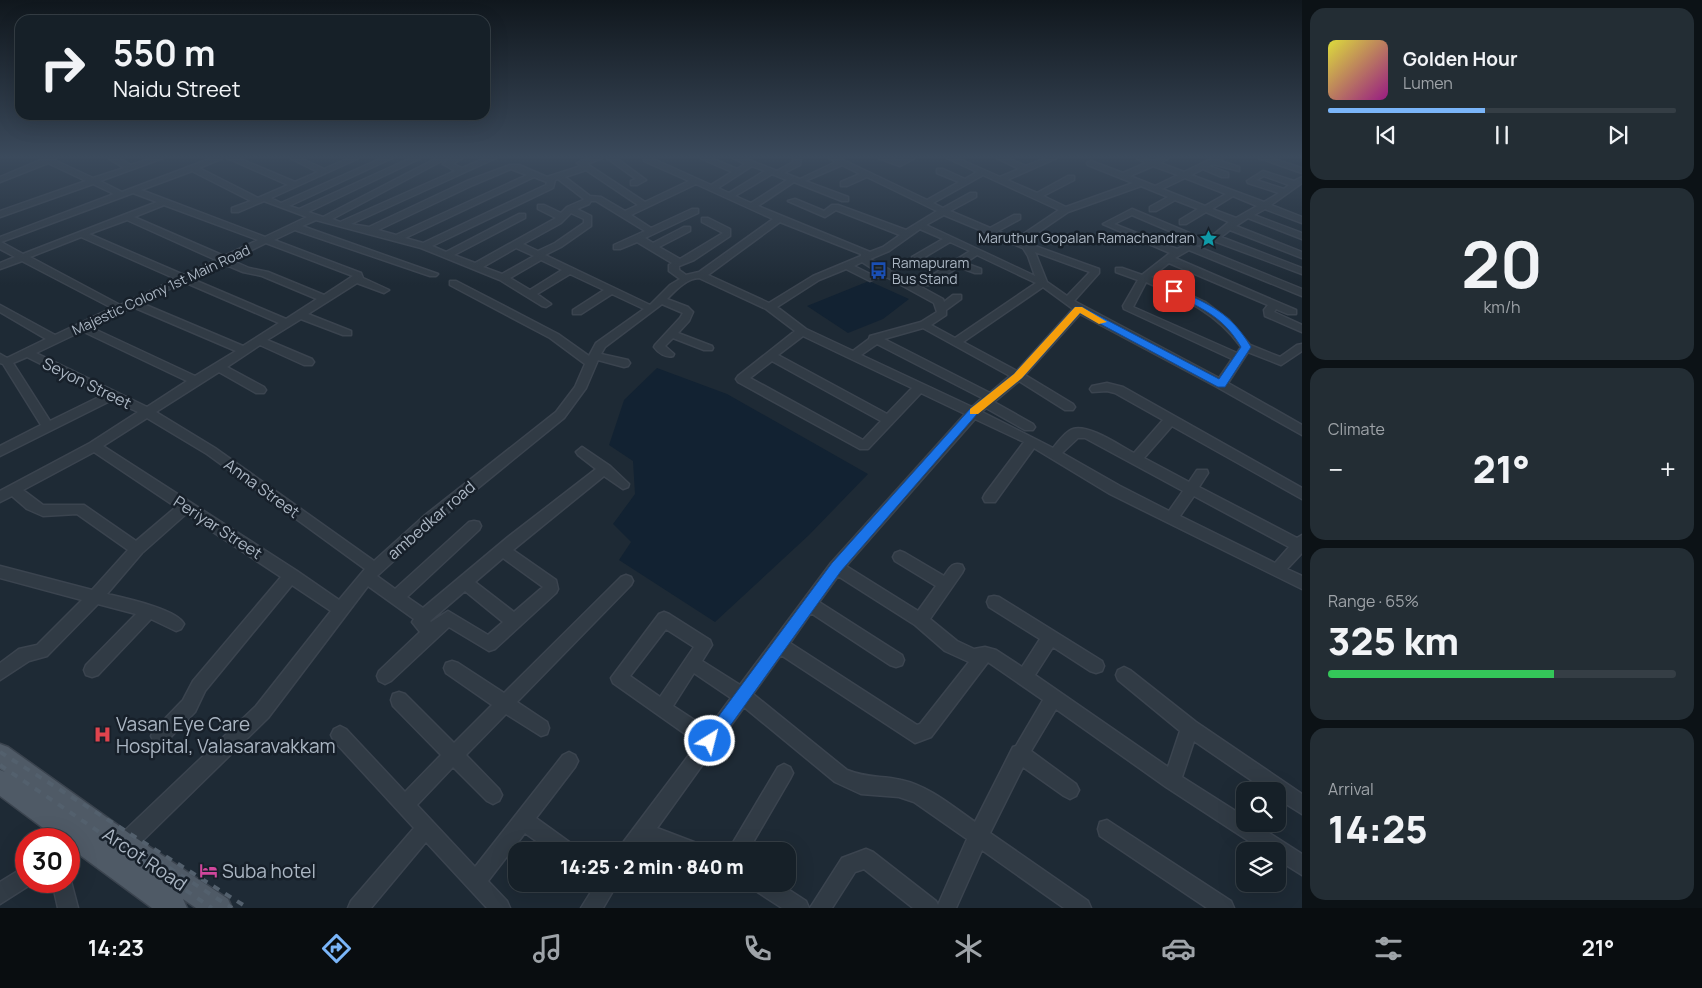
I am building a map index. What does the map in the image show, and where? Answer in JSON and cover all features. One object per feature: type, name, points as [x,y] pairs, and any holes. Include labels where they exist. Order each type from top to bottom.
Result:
[{"type":"main road","name":"Arcot Road","points":[[0,755],[74,828]]},
{"type":"main road","name":"Arcot Road","points":[[0,782],[72,828]]},
{"type":"main road","name":"Arcot Road","points":[[80,832],[124,845],[219,908]]},
{"type":"main road","name":"Arcot Road","points":[[80,833],[174,908]]},
{"type":"street","points":[[0,214],[39,200]]},
{"type":"street","points":[[0,240],[107,200]]},
{"type":"street","points":[[160,200],[358,275],[357,279]]},
{"type":"street","points":[[235,210],[257,200]]},
{"type":"street","points":[[264,200],[340,225],[371,230],[449,254],[503,278],[546,304]]},
{"type":"street","points":[[281,206],[294,200]]},
{"type":"street","points":[[300,212],[325,200]]},
{"type":"street","name":"Majestic Colony 1st Main Road","points":[[4,360],[28,353],[184,281],[265,241],[356,200]]},
{"type":"street","points":[[340,225],[395,200]]},
{"type":"street","points":[[371,230],[432,200]]},
{"type":"street","points":[[398,238],[479,200]]},
{"type":"street","points":[[424,246],[520,200]]},
{"type":"street","points":[[475,267],[558,221],[570,209],[587,200]]},
{"type":"street","points":[[602,200],[651,231]]},
{"type":"street","points":[[637,200],[644,205]]},
{"type":"street","points":[[624,215],[654,200]]},
{"type":"street","points":[[738,200],[779,219],[866,253],[865,260]]},
{"type":"street","points":[[751,206],[760,200]]},
{"type":"street","points":[[792,201],[825,214],[843,200]]},
{"type":"street","points":[[636,842],[836,567],[982,404],[1018,376],[1073,305],[1096,271],[991,232],[921,200]]},
{"type":"street","points":[[927,203],[932,200]]},
{"type":"street","points":[[770,307],[816,278],[886,250],[919,225],[963,200]]},
{"type":"street","points":[[1046,200],[1065,210]]},
{"type":"street","points":[[1021,244],[1065,210],[1092,200]]},
{"type":"street","points":[[1153,208],[1168,200]]},
{"type":"street","points":[[1184,200],[1302,254]]},
{"type":"street","points":[[1183,222],[1222,200]]},
{"type":"street","points":[[1250,200],[1302,220]]},
{"type":"street","points":[[1239,358],[1129,309],[1128,306],[1144,279],[1177,252],[1200,241],[1215,238],[1233,224],[1271,200]]},
{"type":"street","points":[[0,266],[164,202]]},
{"type":"street","points":[[541,207],[561,217]]},
{"type":"street","points":[[835,207],[907,234]]},
{"type":"street","points":[[503,278],[558,245],[588,224],[588,218],[570,209]]},
{"type":"street","points":[[617,247],[695,211]]},
{"type":"street","points":[[1096,230],[1132,212],[1200,241]]},
{"type":"street","points":[[1247,215],[1302,236]]},
{"type":"street","points":[[449,254],[522,216]]},
{"type":"street","points":[[128,217],[225,260],[325,299]]},
{"type":"street","points":[[991,232],[1017,217]]},
{"type":"street","points":[[779,219],[701,275],[770,307],[802,331],[920,387],[982,404],[1032,441],[1115,490],[1302,583]]},
{"type":"street","points":[[686,279],[674,271],[674,265],[691,258],[727,234],[727,231],[705,220]]},
{"type":"street","points":[[1107,224],[1177,252]]},
{"type":"street","points":[[919,225],[1043,283],[1073,305],[1221,384],[1302,431]]},
{"type":"street","points":[[296,227],[433,274]]},
{"type":"street","points":[[652,247],[686,229]]},
{"type":"street","points":[[81,234],[184,281],[287,324]]},
{"type":"street","points":[[638,238],[679,263]]},
{"type":"street","points":[[1215,238],[1301,269]]},
{"type":"street","points":[[915,259],[949,239]]},
{"type":"street","points":[[515,244],[611,290],[655,304],[684,309],[688,312],[685,319],[658,349],[669,354]]},
{"type":"street","points":[[1021,244],[1033,256],[1043,283]]},
{"type":"street","points":[[0,245],[121,309]]},
{"type":"street","points":[[1188,246],[1302,293]]},
{"type":"street","points":[[926,283],[976,251]]},
{"type":"street","points":[[1168,259],[1292,312]]},
{"type":"street","points":[[854,356],[874,338],[885,333],[924,325],[942,313],[939,301],[883,272],[865,260]]},
{"type":"street","points":[[958,263],[978,272]]},
{"type":"street","points":[[848,266],[870,278],[883,272]]},
{"type":"street","points":[[530,294],[569,270]]},
{"type":"street","points":[[1119,270],[1188,297],[1218,314],[1235,330],[1246,347],[1281,361],[1301,347]]},
{"type":"street","name":"ambedkar road","points":[[124,845],[262,712],[370,573],[429,520],[560,415],[580,388],[600,345],[686,279],[701,275]]},
{"type":"street","points":[[357,279],[384,290]]},
{"type":"street","points":[[0,497],[94,446],[357,279]]},
{"type":"street","points":[[453,283],[554,336],[593,359],[624,363]]},
{"type":"street","points":[[956,342],[1043,283]]},
{"type":"street","points":[[577,312],[611,290]]},
{"type":"street","points":[[941,309],[957,297]]},
{"type":"street","points":[[133,303],[244,350]]},
{"type":"street","points":[[1275,305],[1269,310],[1270,314],[1302,329]]},
{"type":"street","points":[[0,308],[55,340]]},
{"type":"street","points":[[301,315],[347,333]]},
{"type":"street","points":[[924,325],[1018,376],[1068,407]]},
{"type":"street","points":[[82,327],[196,381]]},
{"type":"street","points":[[802,331],[742,379],[864,446],[920,387]]},
{"type":"street","points":[[671,334],[708,348]]},
{"type":"street","points":[[874,338],[982,404],[1028,427]]},
{"type":"street","points":[[259,341],[308,362]]},
{"type":"street","points":[[1221,384],[1246,347]]},
{"type":"street","name":"Seyon Street","points":[[28,353],[147,412]]},
{"type":"street","points":[[771,356],[889,420]]},
{"type":"street","points":[[4,360],[48,427]]},
{"type":"street","points":[[218,367],[260,390]]},
{"type":"street","points":[[1096,389],[1113,387],[1302,494]]},
{"type":"street","points":[[0,451],[112,395]]},
{"type":"street","name":"Anna Street","points":[[147,412],[210,451],[370,573],[396,598],[424,617]]},
{"type":"street","points":[[1136,459],[1171,419]]},
{"type":"street","points":[[1055,453],[1078,432],[1087,434],[1301,545],[1278,570]]},
{"type":"street","points":[[990,498],[1032,441]]},
{"type":"street","name":"Periyar Street","points":[[94,446],[292,575],[342,610]]},
{"type":"street","points":[[582,452],[623,484]]},
{"type":"street","points":[[431,632],[420,623],[424,617],[464,582],[606,469]]},
{"type":"street","points":[[1172,518],[1202,474]]},
{"type":"street","points":[[14,490],[34,508],[47,512],[79,508],[137,548]]},
{"type":"street","points":[[0,672],[25,654],[40,651],[94,598],[137,548],[186,506]]},
{"type":"street","points":[[396,598],[474,526]]},
{"type":"street","points":[[385,676],[448,618],[489,644],[553,586],[503,551]]},
{"type":"street","points":[[900,557],[946,585]]},
{"type":"street","points":[[836,567],[920,620],[951,646],[963,653],[974,656],[985,654],[1024,677],[1172,781],[1302,865]]},
{"type":"street","points":[[920,620],[957,569]]},
{"type":"street","points":[[0,572],[148,612],[176,624]]},
{"type":"street","points":[[160,736],[190,706],[199,686],[292,575]]},
{"type":"street","points":[[405,804],[626,581]]},
{"type":"street","points":[[464,582],[515,622]]},
{"type":"street","points":[[994,602],[1096,666]]},
{"type":"street","points":[[810,604],[896,660]]},
{"type":"street","points":[[92,670],[148,612]]},
{"type":"street","points":[[662,708],[704,645],[664,619],[619,678],[662,708],[710,741]]},
{"type":"street","points":[[1024,677],[1051,637]]},
{"type":"street","points":[[780,645],[915,734],[925,731],[985,654]]},
{"type":"street","points":[[692,663],[743,696],[841,776],[861,785],[898,788],[919,794],[1081,908]]},
{"type":"street","points":[[452,668],[541,728]]},
{"type":"street","points":[[1124,675],[1190,728],[1302,805]]},
{"type":"street","points":[[946,908],[977,836],[1019,753],[1054,698]]},
{"type":"street","points":[[399,700],[494,795]]},
{"type":"street","points":[[1172,781],[1190,728]]},
{"type":"street","points":[[340,735],[500,908]]},
{"type":"street","points":[[1019,753],[1070,790]]},
{"type":"street","points":[[476,882],[569,761]]},
{"type":"street","points":[[742,842],[784,773]]},
{"type":"street","points":[[524,822],[552,842]]},
{"type":"street","points":[[358,908],[426,828]]},
{"type":"street","points":[[1107,829],[1224,908]]},
{"type":"street","points":[[643,832],[669,842]]},
{"type":"street","points":[[820,908],[849,865],[866,859],[929,908]]},
{"type":"street","points":[[0,894],[15,884]]},
{"type":"street","points":[[591,908],[602,892]]},
{"type":"street","points":[[775,892],[799,908]]},
{"type":"street","points":[[65,893],[68,908]]},
{"type":"water","points":[[869,281],[909,299],[883,319],[848,333],[807,306]]},
{"type":"water","points":[[657,368],[727,394],[868,474],[809,535],[715,622],[619,560],[631,542],[613,524],[635,494],[633,461],[609,445],[624,400]]},
{"type":"railway","points":[[0,752],[248,908]]},
{"type":"railway","points":[[0,765],[212,908]]},
{"type":"railway","points":[[157,860],[232,908]]},
{"type":"slow traffic","points":[[974,411],[989,397],[1018,376],[1079,309],[1102,322]]},
{"type":"place","name":"Maruthur Gopalan Ramachandran","points":[[1209,238]]},
{"type":"place","name":"Ramapuram Bus Stand","points":[[878,271]]},
{"type":"place","name":"Vasan Eye Care Hospital, Valasaravakkam","points":[[102,735]]},
{"type":"place","name":"Suba hotel","points":[[208,871]]},
{"type":"route","points":[[710,741],[836,567],[974,412],[989,397],[1018,376],[1079,309],[1221,384],[1246,347],[1235,330],[1218,314],[1174,291]]}]
